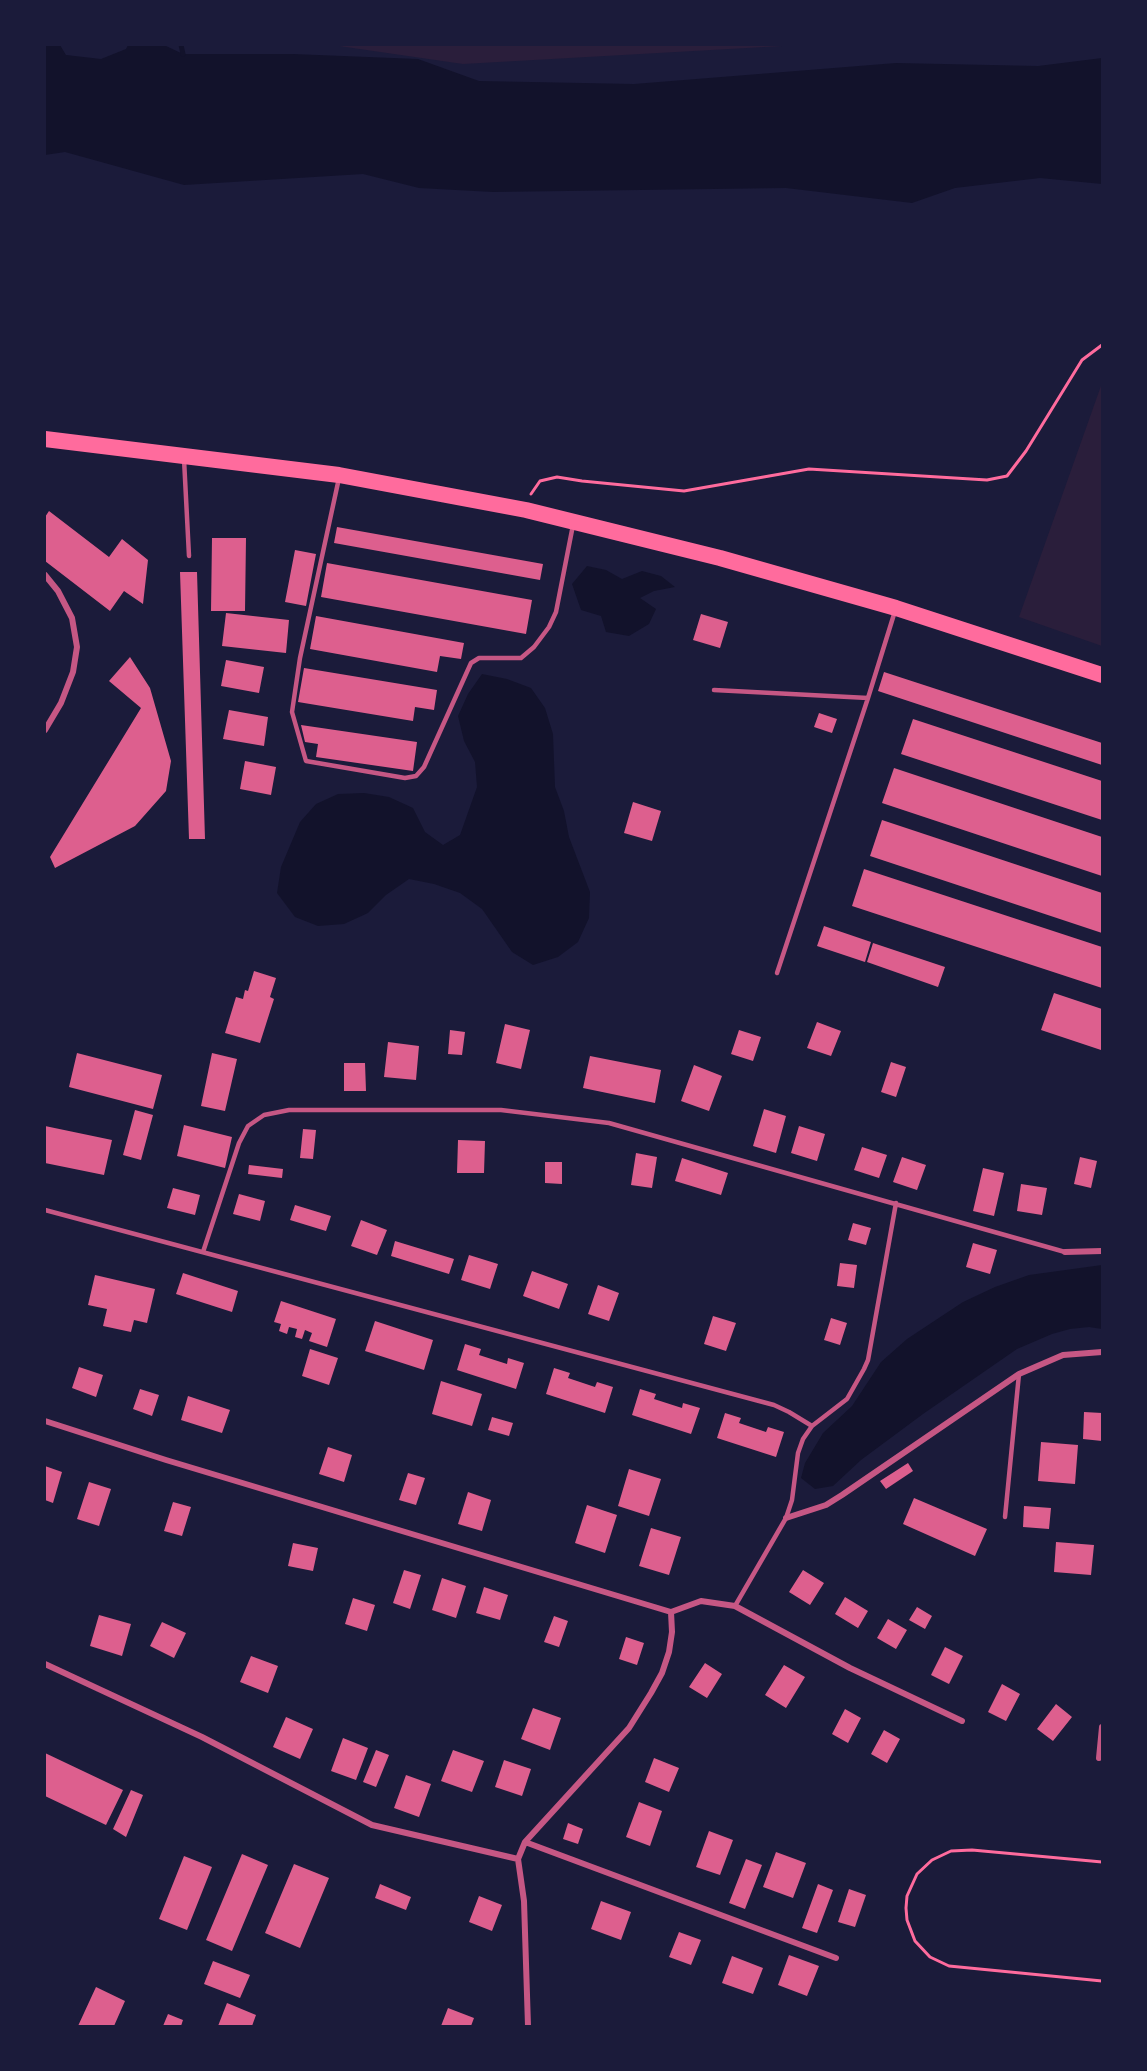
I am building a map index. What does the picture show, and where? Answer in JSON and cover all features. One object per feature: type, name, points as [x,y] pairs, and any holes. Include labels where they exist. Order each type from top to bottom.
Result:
[{"type":"highway","points":[[45,439],[339,475],[526,510],[720,558],[896,608],[1102,675]]},
{"type":"street","points":[[45,574],[58,591],[72,618],[77,647],[73,672],[65,693],[45,730]]},
{"type":"street","points":[[1065,1252],[1102,1251]]},
{"type":"street","points":[[786,1518],[826,1505],[1019,1374],[1063,1355],[1102,1352]]},
{"type":"street","points":[[45,1421],[166,1460],[671,1612],[701,1601],[735,1606],[850,1668],[962,1720]]},
{"type":"street","points":[[528,2026],[524,1901],[518,1859],[525,1842],[629,1728],[651,1693],[662,1673],[669,1652],[672,1632],[671,1612]]},
{"type":"street","points":[[45,1664],[202,1737],[372,1825],[518,1859]]},
{"type":"street","points":[[1099,1758],[1102,1726]]},
{"type":"street","points":[[525,1842],[836,1958]]},
{"type":"lane","points":[[183,456],[189,556]]},
{"type":"lane","points":[[339,475],[300,657],[292,712],[306,761],[405,778],[417,776],[424,767],[471,663],[479,658],[521,658],[534,647],[549,627],[556,612],[574,521]]},
{"type":"lane","points":[[777,973],[896,608]]},
{"type":"lane","points":[[714,690],[868,698]]},
{"type":"lane","points":[[203,1252],[239,1143],[248,1126],[264,1115],[289,1110],[501,1110],[609,1123],[1065,1252]]},
{"type":"lane","points":[[735,1606],[786,1518],[792,1500],[798,1453],[803,1439],[812,1426],[847,1399],[868,1360],[896,1203]]},
{"type":"lane","points":[[45,1210],[774,1405],[812,1426]]},
{"type":"lane","points":[[1005,1516],[1019,1374]]},
{"type":"path","points":[[526,510],[530,495],[540,481],[557,477],[684,491],[809,469],[987,480],[1007,476],[1026,451],[1082,360],[1102,345]]},
{"type":"path","points":[[1102,1862],[972,1850],[951,1851],[932,1860],[917,1874],[909,1890],[906,1908],[907,1920],[915,1941],[930,1957],[949,1966],[1102,1981]]},
{"type":"shaded area","points":[[45,45],[60,45],[66,55],[101,59],[126,49],[128,45],[164,45],[183,54],[293,54],[418,59],[479,81],[634,84],[896,63],[1038,66],[1102,58],[1102,184],[1040,178],[955,188],[912,203],[786,188],[493,192],[419,188],[363,174],[184,185],[65,152],[45,155]]},
{"type":"shaded area","points":[[332,45],[800,45],[463,64]]},
{"type":"shaded area","points":[[1102,383],[1102,646],[1019,617]]},
{"type":"shaded area","points":[[587,566],[606,570],[622,579],[642,571],[661,576],[675,587],[654,591],[640,598],[656,609],[649,624],[629,636],[606,632],[601,616],[581,610],[572,584]]},
{"type":"shaded area","points":[[482,674],[507,679],[531,688],[545,708],[553,734],[555,787],[564,811],[569,837],[590,892],[589,918],[578,942],[558,957],[533,965],[512,952],[482,909],[460,893],[409,879],[386,895],[368,913],[344,924],[318,926],[295,917],[277,893],[281,867],[300,822],[316,804],[338,794],[364,793],[389,797],[413,808],[425,832],[443,845],[460,835],[477,787],[475,762],[464,741],[458,716],[468,694]]},
{"type":"shaded area","points":[[1102,1265],[1102,1329],[1089,1327],[1070,1329],[1017,1349],[861,1460],[833,1486],[815,1489],[801,1478],[805,1463],[823,1433],[852,1406],[881,1362],[907,1339],[963,1302],[995,1287],[1029,1275]]},
{"type":"building","points":[[49,511],[109,557],[122,539],[148,560],[143,604],[124,591],[110,611],[45,561],[45,517]]},
{"type":"building","points":[[337,527],[543,564],[540,580],[334,543]]},
{"type":"building","points":[[212,538],[246,538],[245,611],[211,611]]},
{"type":"building","points":[[295,550],[316,554],[306,606],[285,602]]},
{"type":"building","points":[[327,563],[532,600],[526,634],[321,597]]},
{"type":"building","points":[[180,572],[197,572],[205,839],[189,839]]},
{"type":"building","points":[[226,613],[289,620],[286,653],[222,646]]},
{"type":"building","points":[[701,614],[728,622],[720,648],[693,640]]},
{"type":"building","points":[[316,616],[464,643],[461,659],[440,656],[437,672],[310,649]]},
{"type":"building","points":[[130,657],[150,688],[171,761],[166,791],[135,826],[55,868],[50,857],[141,708],[109,681]]},
{"type":"building","points":[[226,660],[264,667],[259,693],[221,686]]},
{"type":"building","points":[[304,668],[437,690],[434,710],[415,707],[413,721],[298,702]]},
{"type":"building","points":[[884,672],[1102,743],[1102,765],[878,691]]},
{"type":"building","points":[[229,710],[268,717],[264,746],[223,739]]},
{"type":"building","points":[[819,713],[837,719],[832,733],[814,727]]},
{"type":"building","points":[[913,719],[1102,781],[1102,820],[901,754]]},
{"type":"building","points":[[301,725],[417,742],[413,771],[316,757],[318,744],[305,742]]},
{"type":"building","points":[[245,761],[276,767],[271,795],[240,789]]},
{"type":"building","points":[[894,768],[1102,837],[1102,876],[882,803]]},
{"type":"building","points":[[633,802],[661,811],[652,841],[624,833]]},
{"type":"building","points":[[882,820],[1102,893],[1102,933],[870,856]]},
{"type":"building","points":[[864,869],[1102,947],[1102,988],[852,906]]},
{"type":"building","points":[[824,926],[871,942],[865,962],[817,946]]},
{"type":"building","points":[[873,943],[945,967],[938,987],[867,962]]},
{"type":"building","points":[[254,971],[276,978],[270,997],[274,999],[260,1043],[225,1033],[236,997],[243,999]]},
{"type":"building","points":[[1054,993],[1102,1009],[1101,1050],[1041,1030]]},
{"type":"building","points":[[817,1022],[841,1031],[831,1056],[807,1048]]},
{"type":"building","points":[[505,1024],[530,1030],[521,1069],[496,1063]]},
{"type":"building","points":[[450,1030],[465,1032],[462,1055],[448,1054]]},
{"type":"building","points":[[739,1030],[761,1037],[753,1061],[731,1054]]},
{"type":"building","points":[[388,1042],[419,1046],[416,1080],[384,1077]]},
{"type":"building","points":[[77,1053],[162,1075],[153,1109],[69,1087]]},
{"type":"building","points":[[212,1053],[237,1059],[225,1111],[201,1106]]},
{"type":"building","points":[[590,1056],[661,1070],[655,1103],[583,1088]]},
{"type":"building","points":[[891,1062],[906,1067],[896,1097],[881,1092]]},
{"type":"building","points":[[344,1063],[365,1063],[366,1091],[344,1091]]},
{"type":"building","points":[[694,1065],[722,1076],[709,1111],[681,1101]]},
{"type":"building","points":[[764,1109],[786,1116],[776,1153],[753,1146]]},
{"type":"building","points":[[135,1110],[153,1115],[141,1160],[123,1155]]},
{"type":"building","points":[[184,1125],[232,1137],[225,1168],[177,1156]]},
{"type":"building","points":[[45,1126],[112,1140],[104,1175],[45,1163]]},
{"type":"building","points":[[799,1126],[825,1134],[817,1161],[791,1153]]},
{"type":"building","points":[[303,1129],[316,1130],[313,1159],[300,1158]]},
{"type":"building","points":[[458,1140],[485,1141],[484,1173],[457,1173]]},
{"type":"building","points":[[862,1147],[887,1155],[879,1178],[854,1170]]},
{"type":"building","points":[[636,1153],[657,1157],[652,1188],[631,1185]]},
{"type":"building","points":[[902,1157],[926,1165],[917,1190],[893,1182]]},
{"type":"building","points":[[1080,1157],[1097,1161],[1091,1188],[1074,1184]]},
{"type":"building","points":[[682,1158],[728,1173],[721,1195],[675,1181]]},
{"type":"building","points":[[545,1162],[562,1162],[562,1184],[545,1183]]},
{"type":"building","points":[[249,1165],[283,1169],[282,1178],[248,1174]]},
{"type":"building","points":[[983,1168],[1004,1173],[994,1216],[973,1211]]},
{"type":"building","points":[[1021,1184],[1047,1188],[1042,1215],[1017,1211]]},
{"type":"building","points":[[173,1188],[200,1195],[195,1215],[167,1208]]},
{"type":"building","points":[[239,1194],[265,1201],[260,1221],[233,1214]]},
{"type":"building","points":[[295,1205],[331,1216],[326,1231],[290,1220]]},
{"type":"building","points":[[361,1220],[387,1230],[377,1255],[351,1246]]},
{"type":"building","points":[[853,1223],[871,1228],[866,1245],[848,1240]]},
{"type":"building","points":[[395,1241],[454,1259],[449,1274],[391,1256]]},
{"type":"building","points":[[973,1243],[997,1250],[990,1274],[966,1267]]},
{"type":"building","points":[[469,1255],[498,1264],[490,1289],[461,1280]]},
{"type":"building","points":[[840,1263],[857,1265],[854,1288],[837,1286]]},
{"type":"building","points":[[532,1271],[568,1284],[559,1309],[523,1296]]},
{"type":"building","points":[[183,1273],[238,1291],[232,1312],[176,1294]]},
{"type":"building","points":[[95,1275],[155,1289],[147,1323],[134,1320],[131,1332],[103,1326],[107,1309],[88,1305]]},
{"type":"building","points":[[598,1285],[619,1293],[609,1321],[588,1314]]},
{"type":"building","points":[[281,1301],[336,1319],[327,1347],[309,1341],[312,1333],[305,1330],[302,1339],[295,1337],[297,1329],[289,1327],[287,1334],[279,1331],[281,1324],[274,1322]]},
{"type":"building","points":[[713,1316],[736,1323],[726,1351],[704,1344]]},
{"type":"building","points":[[831,1318],[847,1323],[840,1345],[824,1340]]},
{"type":"building","points":[[375,1321],[433,1340],[424,1370],[365,1351]]},
{"type":"building","points":[[465,1344],[481,1349],[479,1355],[507,1364],[508,1358],[524,1363],[516,1389],[457,1370]]},
{"type":"building","points":[[310,1349],[338,1358],[329,1385],[302,1376]]},
{"type":"building","points":[[79,1367],[103,1375],[96,1397],[72,1388]]},
{"type":"building","points":[[554,1368],[570,1373],[568,1378],[595,1387],[597,1382],[613,1387],[605,1413],[546,1394]]},
{"type":"building","points":[[441,1381],[482,1394],[472,1426],[432,1414]]},
{"type":"building","points":[[140,1389],[159,1395],[152,1416],[133,1409]]},
{"type":"building","points":[[640,1389],[656,1394],[654,1399],[682,1408],[683,1403],[700,1408],[691,1434],[632,1415]]},
{"type":"building","points":[[188,1396],[230,1410],[222,1433],[181,1420]]},
{"type":"building","points":[[1084,1412],[1102,1413],[1102,1441],[1083,1439]]},
{"type":"building","points":[[725,1413],[741,1418],[739,1423],[766,1432],[768,1427],[784,1432],[776,1457],[717,1438]]},
{"type":"building","points":[[492,1417],[513,1423],[509,1436],[488,1430]]},
{"type":"building","points":[[1041,1442],[1078,1445],[1075,1484],[1038,1481]]},
{"type":"building","points":[[328,1447],[352,1455],[344,1482],[319,1474]]},
{"type":"building","points":[[908,1463],[913,1471],[886,1489],[880,1481]]},
{"type":"building","points":[[45,1466],[62,1472],[53,1503],[45,1500]]},
{"type":"building","points":[[629,1469],[661,1479],[649,1516],[618,1506]]},
{"type":"building","points":[[408,1473],[425,1478],[416,1505],[399,1500]]},
{"type":"building","points":[[89,1482],[111,1489],[99,1526],[77,1519]]},
{"type":"building","points":[[468,1492],[491,1500],[482,1531],[458,1524]]},
{"type":"building","points":[[914,1498],[987,1529],[975,1556],[903,1524]]},
{"type":"building","points":[[173,1502],[191,1507],[182,1536],[164,1531]]},
{"type":"building","points":[[587,1505],[617,1515],[605,1553],[575,1543]]},
{"type":"building","points":[[1024,1506],[1051,1508],[1049,1529],[1023,1527]]},
{"type":"building","points":[[651,1528],[681,1537],[669,1575],[639,1566]]},
{"type":"building","points":[[1056,1542],[1094,1545],[1091,1575],[1054,1572]]},
{"type":"building","points":[[293,1543],[318,1548],[313,1571],[288,1566]]},
{"type":"building","points":[[404,1570],[421,1575],[410,1609],[393,1603]]},
{"type":"building","points":[[803,1570],[824,1583],[810,1605],[789,1592]]},
{"type":"building","points":[[442,1578],[466,1586],[456,1618],[432,1610]]},
{"type":"building","points":[[484,1587],[508,1595],[500,1620],[476,1613]]},
{"type":"building","points":[[845,1597],[868,1611],[858,1628],[835,1614]]},
{"type":"building","points":[[353,1598],[375,1605],[367,1631],[345,1624]]},
{"type":"building","points":[[917,1607],[932,1616],[925,1629],[909,1620]]},
{"type":"building","points":[[99,1615],[131,1624],[122,1656],[90,1646]]},
{"type":"building","points":[[554,1616],[568,1621],[559,1647],[544,1642]]},
{"type":"building","points":[[888,1619],[907,1630],[896,1649],[877,1638]]},
{"type":"building","points":[[162,1622],[186,1633],[174,1658],[150,1646]]},
{"type":"building","points":[[626,1637],[644,1643],[637,1665],[619,1659]]},
{"type":"building","points":[[945,1647],[963,1656],[949,1684],[931,1675]]},
{"type":"building","points":[[251,1656],[278,1666],[268,1693],[240,1682]]},
{"type":"building","points":[[705,1663],[722,1674],[707,1698],[689,1687]]},
{"type":"building","points":[[784,1665],[805,1677],[786,1708],[765,1695]]},
{"type":"building","points":[[1002,1684],[1020,1694],[1006,1721],[988,1712]]},
{"type":"building","points":[[1056,1704],[1072,1717],[1053,1741],[1037,1729]]},
{"type":"building","points":[[533,1708],[561,1718],[550,1750],[521,1739]]},
{"type":"building","points":[[845,1709],[861,1718],[848,1743],[832,1734]]},
{"type":"building","points":[[286,1717],[313,1729],[300,1759],[273,1747]]},
{"type":"building","points":[[884,1730],[900,1739],[887,1763],[871,1754]]},
{"type":"building","points":[[343,1738],[368,1748],[356,1780],[331,1771]]},
{"type":"building","points":[[376,1750],[389,1755],[376,1787],[363,1782]]},
{"type":"building","points":[[453,1750],[484,1761],[472,1792],[441,1781]]},
{"type":"building","points":[[45,1753],[123,1790],[106,1825],[45,1796]]},
{"type":"building","points":[[654,1758],[679,1768],[669,1792],[645,1782]]},
{"type":"building","points":[[504,1760],[531,1769],[522,1796],[495,1787]]},
{"type":"building","points":[[406,1775],[431,1784],[419,1817],[394,1808]]},
{"type":"building","points":[[131,1790],[143,1795],[126,1837],[113,1829]]},
{"type":"building","points":[[639,1802],[662,1811],[650,1846],[626,1837]]},
{"type":"building","points":[[568,1823],[583,1829],[578,1844],[563,1839]]},
{"type":"building","points":[[709,1831],[733,1840],[720,1875],[696,1867]]},
{"type":"building","points":[[776,1852],[806,1863],[793,1898],[763,1887]]},
{"type":"building","points":[[242,1854],[268,1865],[232,1951],[206,1940]]},
{"type":"building","points":[[184,1856],[212,1867],[187,1930],[159,1919]]},
{"type":"building","points":[[746,1859],[762,1865],[745,1909],[729,1903]]},
{"type":"building","points":[[294,1864],[329,1878],[300,1948],[265,1933]]},
{"type":"building","points":[[380,1884],[411,1897],[406,1910],[375,1898]]},
{"type":"building","points":[[818,1884],[833,1890],[817,1933],[802,1928]]},
{"type":"building","points":[[849,1889],[866,1895],[855,1927],[838,1922]]},
{"type":"building","points":[[479,1896],[502,1905],[492,1931],[469,1922]]},
{"type":"building","points":[[601,1901],[631,1912],[621,1940],[591,1929]]},
{"type":"building","points":[[679,1932],[701,1940],[691,1965],[669,1957]]},
{"type":"building","points":[[789,1955],[819,1966],[807,1996],[778,1985]]},
{"type":"building","points":[[732,1956],[763,1968],[753,1994],[722,1983]]},
{"type":"building","points":[[213,1961],[250,1975],[240,1998],[204,1984]]},
{"type":"building","points":[[96,1987],[125,2001],[114,2026],[78,2026]]},
{"type":"building","points":[[227,2003],[256,2015],[252,2026],[218,2026]]},
{"type":"building","points":[[448,2008],[474,2018],[471,2026],[441,2026]]},
{"type":"building","points":[[168,2014],[183,2020],[181,2026],[163,2026]]},
{"type":"waterway","points":[[181,45],[183,54]]}]
